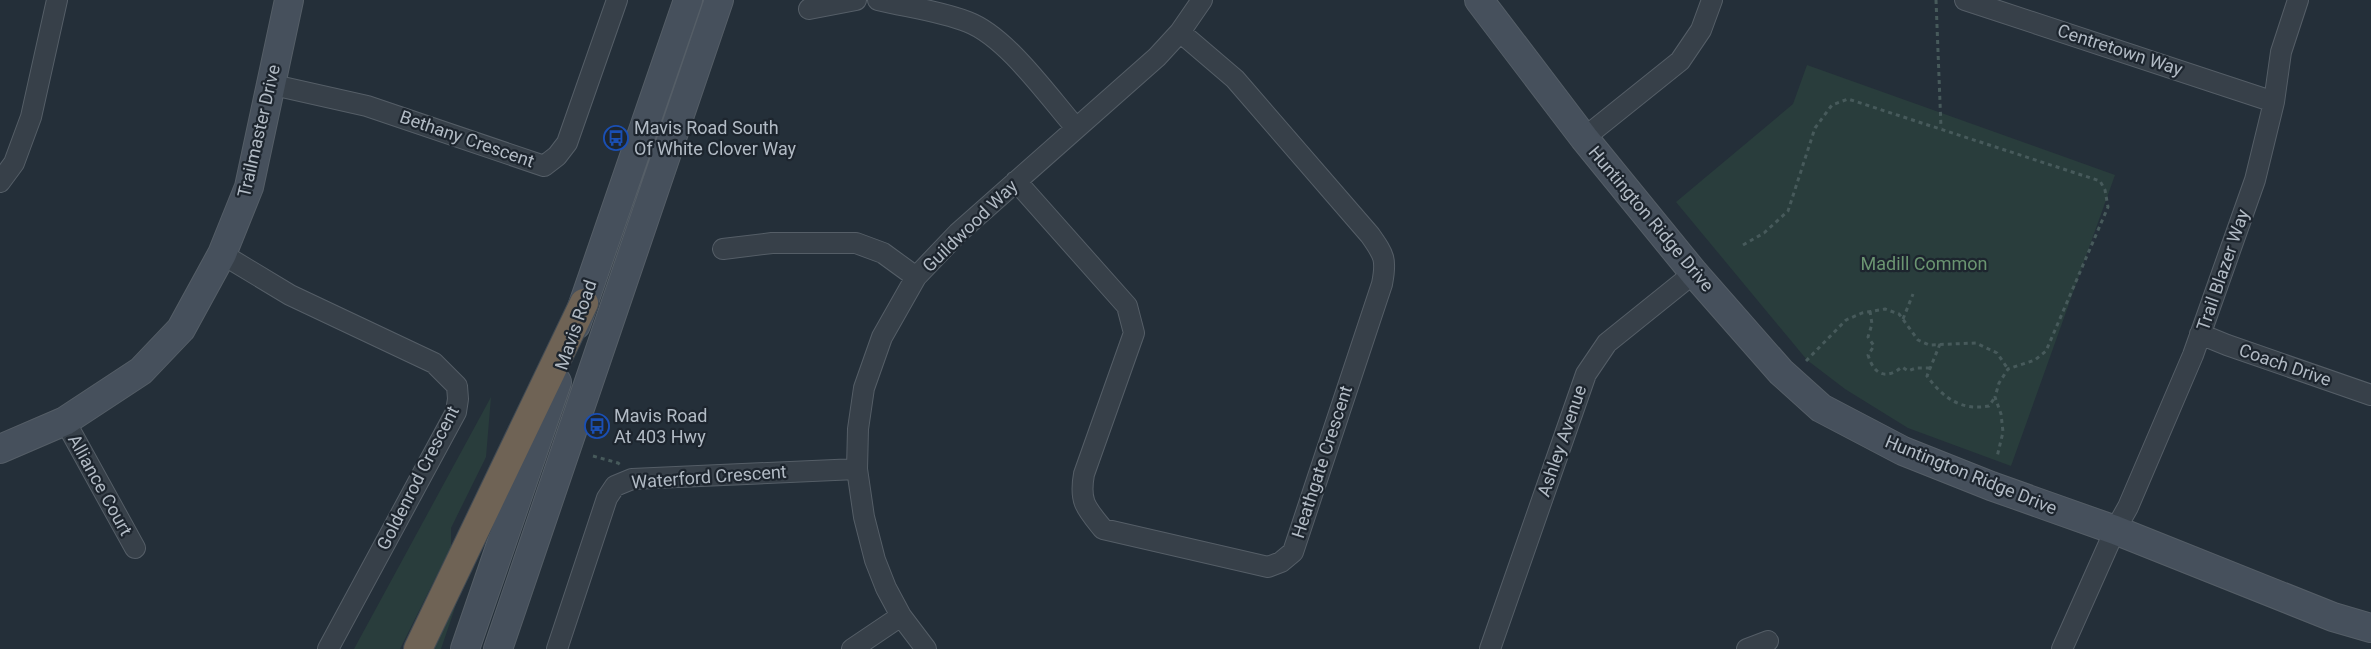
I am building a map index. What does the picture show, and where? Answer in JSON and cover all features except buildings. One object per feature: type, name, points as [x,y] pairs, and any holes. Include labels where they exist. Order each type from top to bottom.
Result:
[{"type":"highway","points":[[418,649],[584,303]]},
{"type":"street","points":[[0,182],[14,163],[31,117],[57,0]]},
{"type":"street","name":"Trailmaster Drive","points":[[0,449],[65,421],[141,372],[181,329],[222,254],[249,187],[269,84],[289,0]]},
{"type":"street","name":"Bethany Crescent","points":[[269,84],[367,106],[544,166],[558,156],[567,143],[617,0]]},
{"type":"street","name":"Mavis Road","points":[[465,649],[688,0]]},
{"type":"street","name":"Mavis Road","points":[[498,649],[719,0]]},
{"type":"street","points":[[809,9],[856,0]]},
{"type":"street","points":[[878,0],[968,22],[990,34],[1012,55],[1076,128]]},
{"type":"street","name":"Guildwood Way","points":[[926,649],[901,616],[886,588],[875,560],[864,518],[857,469],[858,429],[864,388],[882,337],[916,278],[958,233],[1156,57],[1180,32],[1202,0]]},
{"type":"street","name":"Huntington Ridge Drive","points":[[1479,0],[1584,138],[1694,273],[1781,372],[1821,408],[1902,451],[1991,486],[2115,530],[2333,617],[2371,628]]},
{"type":"street","points":[[1584,138],[1680,61],[1701,30],[1712,0]]},
{"type":"street","name":"Centretown Way","points":[[1965,0],[2274,102]]},
{"type":"street","name":"Trail Blazer Way","points":[[2115,530],[2128,507],[2200,334],[2254,180],[2274,102],[2281,52],[2298,0]]},
{"type":"street","name":"Heathgate Crescent","points":[[1016,181],[1127,306],[1134,333],[1084,474],[1081,492],[1087,510],[1103,528],[1268,567],[1281,562],[1293,552],[1382,284],[1386,267],[1384,256],[1370,235],[1235,79],[1180,32]]},
{"type":"street","points":[[723,249],[772,243],[856,243],[883,253],[916,278]]},
{"type":"street","name":"Goldenrod Crescent","points":[[222,254],[290,295],[434,364],[457,386],[456,412],[328,649]]},
{"type":"street","name":"Ashley Avenue","points":[[1490,649],[1586,374],[1607,343],[1694,273]]},
{"type":"street","name":"Coach Drive","points":[[2200,334],[2227,346],[2371,395]]},
{"type":"street","name":"Alliance Court","points":[[65,421],[135,548]]},
{"type":"street","name":"Waterford Crescent","points":[[558,649],[607,498],[615,486],[632,479],[857,469]]},
{"type":"street","points":[[2062,649],[2115,530]]},
{"type":"street","points":[[852,649],[901,616]]},
{"type":"street","points":[[1748,649],[1768,642]]},
{"type":"path","points":[[1936,0],[1940,128]]},
{"type":"path","points":[[1743,245],[1764,233],[1788,211],[1815,128],[1832,105],[1848,99],[2100,181],[2105,190],[2108,207],[2046,351],[2035,360],[2008,369],[1999,383],[1995,397],[1989,406],[1975,408],[1963,406],[1937,390],[1927,376],[1940,344]]},
{"type":"path","points":[[1903,319],[1913,294]]},
{"type":"path","points":[[1806,361],[1846,320],[1862,312],[1885,309],[1899,314],[1918,340],[1929,345],[1976,344],[1997,353],[2008,369]]},
{"type":"path","points":[[1870,311],[1872,324],[1868,337],[1874,346],[1868,355],[1876,371],[1884,375],[1894,374],[1902,367],[1908,371],[1916,368],[1930,368]]},
{"type":"path","points":[[1995,397],[2001,414],[2003,432],[1997,457]]},
{"type":"green space","name":"Madill Common","points":[[1807,65],[2115,175],[2011,466],[1908,428],[1845,389],[1807,360],[1676,202],[1793,104]]},
{"type":"green space","points":[[491,397],[486,457],[451,528],[451,547],[400,649],[354,649]]},
{"type":"green space","points":[[462,587],[441,649],[424,649]]},
{"type":"place","name":"Mavis Road South Of White Clover Way","points":[[616,138]]},
{"type":"place","name":"Mavis Road At 403 Hwy","points":[[597,426]]}]
